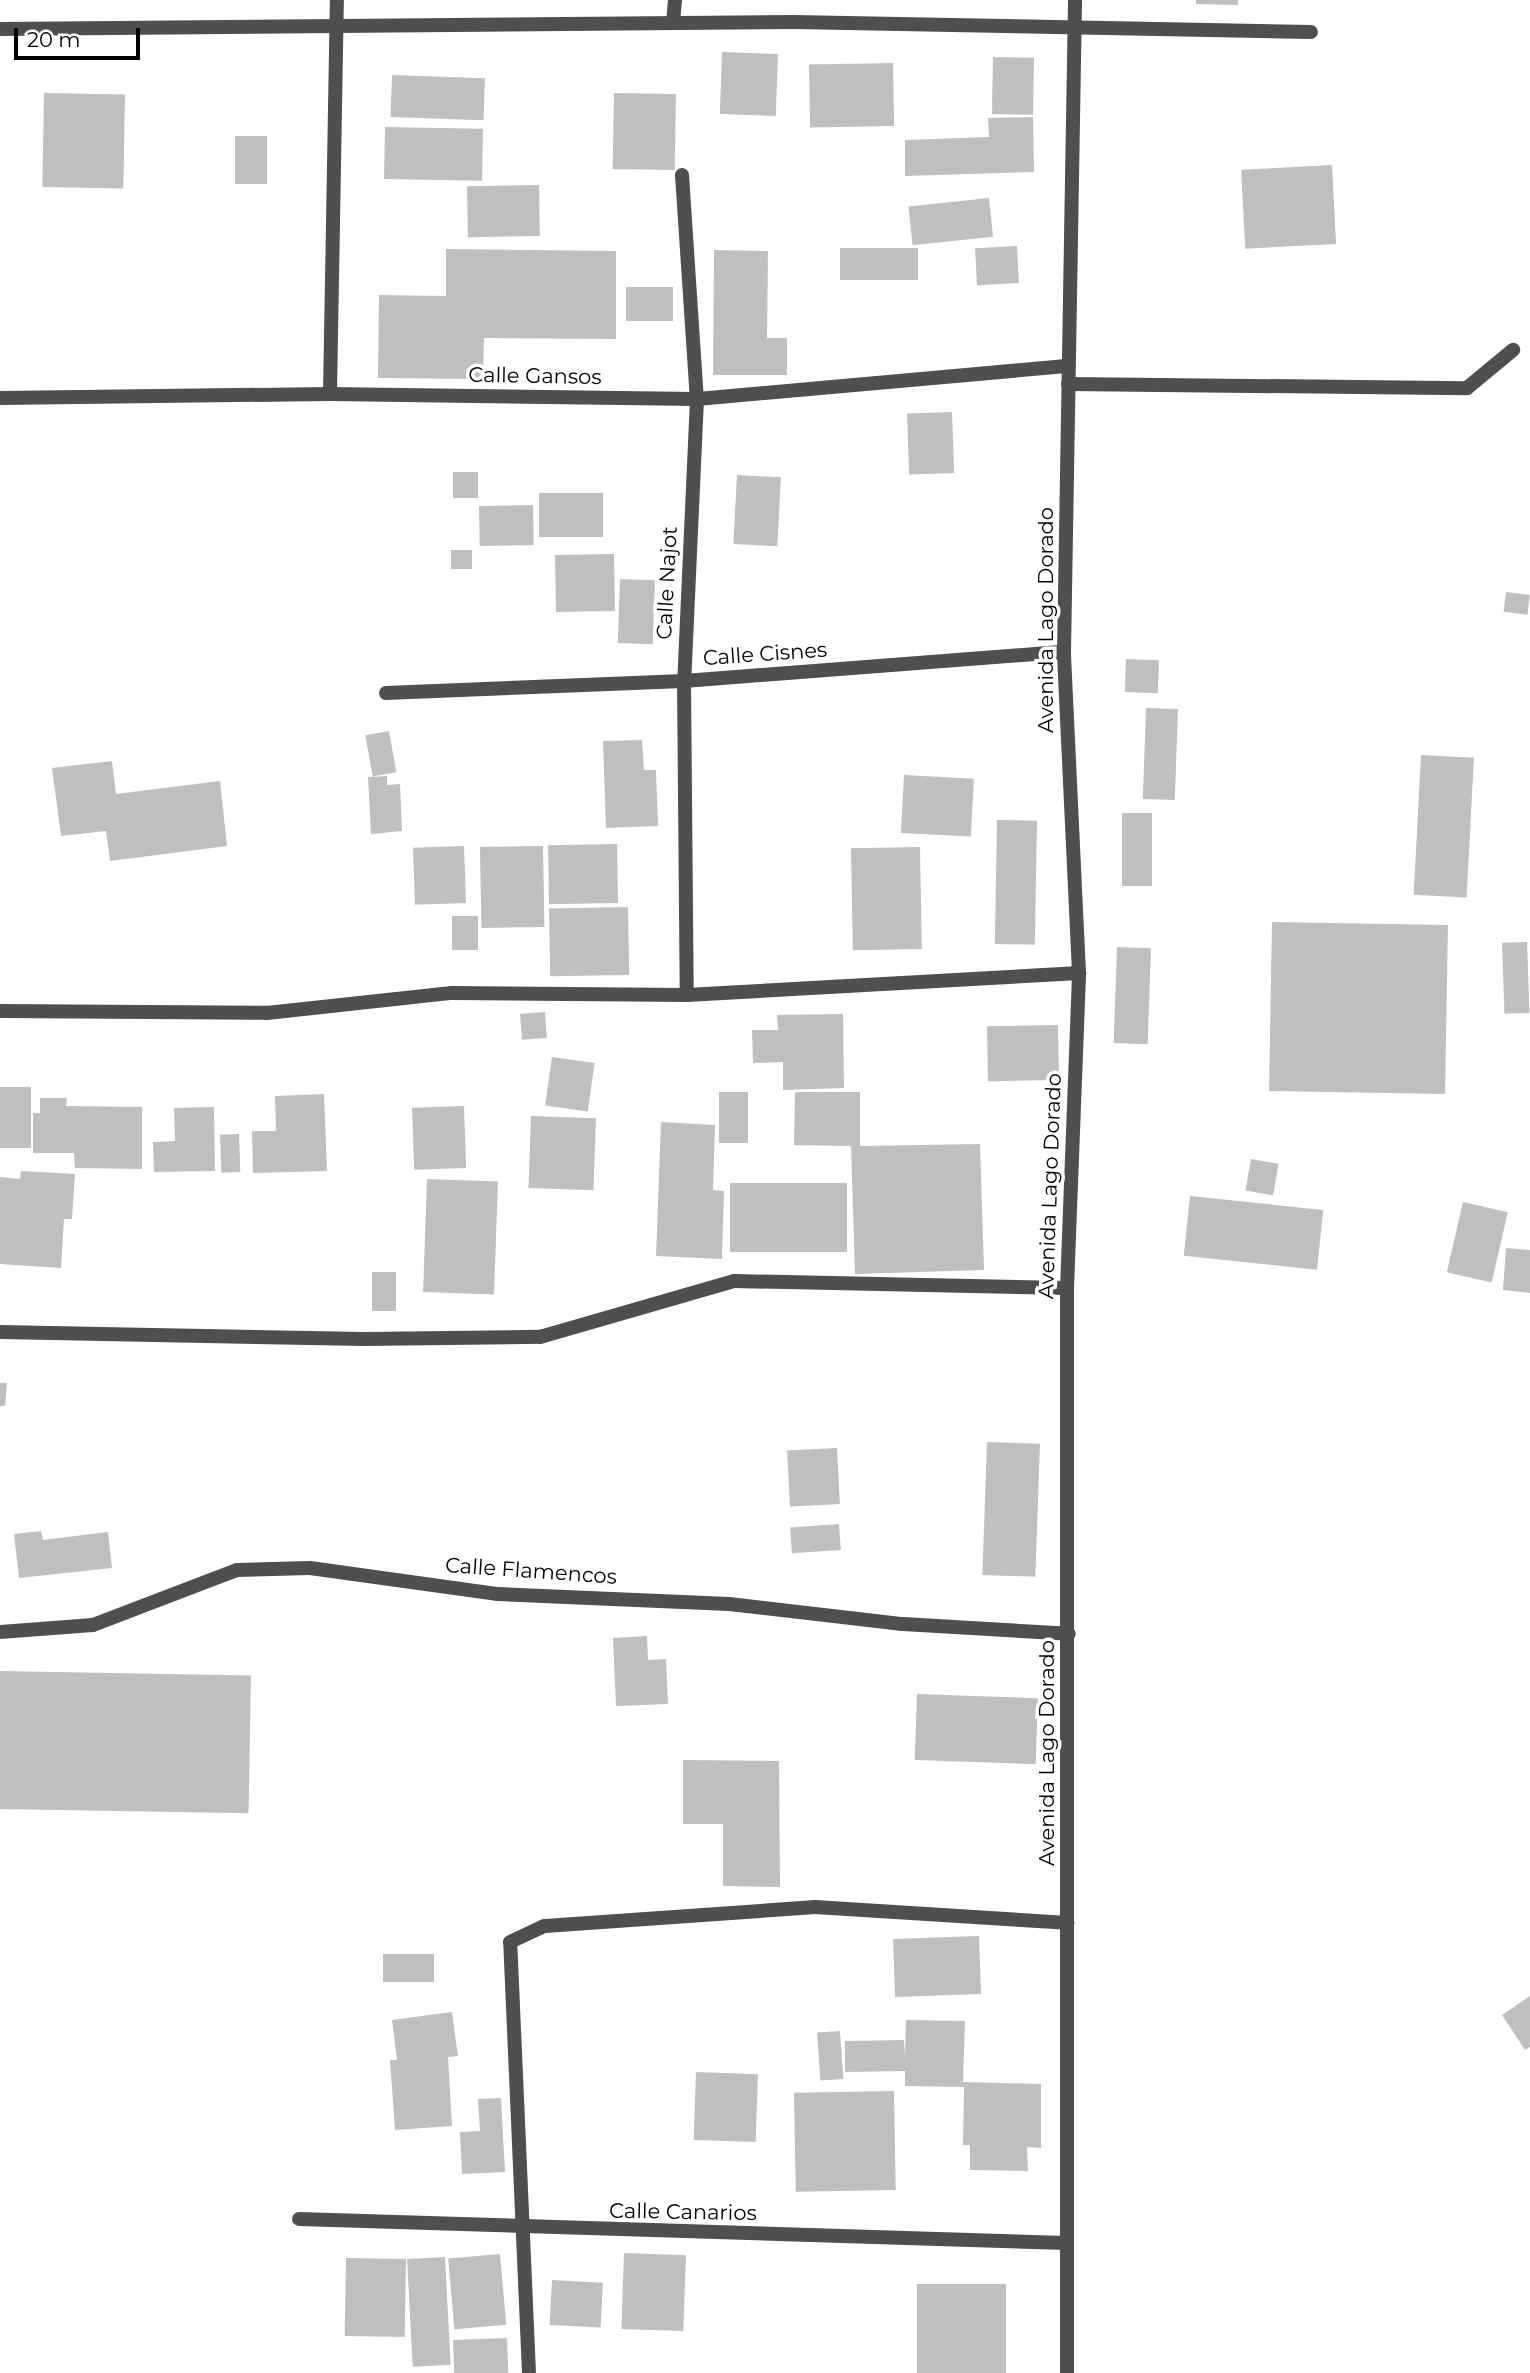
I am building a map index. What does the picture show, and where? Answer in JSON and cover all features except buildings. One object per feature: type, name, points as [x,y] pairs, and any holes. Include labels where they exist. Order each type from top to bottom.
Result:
[{"type":"street","points":[[330,394],[337,0]]},
{"type":"street","points":[[673,23],[675,0]]},
{"type":"street","name":"Avenida Lago Dorado","points":[[1066,2373],[1069,1634],[1067,1288],[1079,973],[1064,652],[1075,0]]},
{"type":"street","points":[[0,29],[673,23],[1311,32]]},
{"type":"street","name":"Calle Najot","points":[[682,175],[697,399],[684,681],[687,995]]},
{"type":"street","points":[[1068,384],[1467,388],[1513,350]]},
{"type":"street","name":"Calle Gansos","points":[[0,398],[330,394],[697,399],[1069,366]]},
{"type":"street","name":"Calle Cisnes","points":[[386,693],[684,681],[1064,652]]},
{"type":"street","points":[[0,1011],[267,1013],[452,993],[687,995],[1079,973]]},
{"type":"street","points":[[0,1332],[365,1339],[540,1337],[734,1281],[1067,1288]]},
{"type":"street","name":"Calle Flamencos","points":[[0,1632],[93,1625],[237,1570],[310,1568],[498,1594],[729,1604],[903,1625],[1069,1634]]},
{"type":"street","points":[[529,2373],[510,1942],[545,1926],[815,1907],[1067,1923]]},
{"type":"street","name":"Calle Canarios","points":[[299,2219],[524,2229],[1066,2243]]}]
